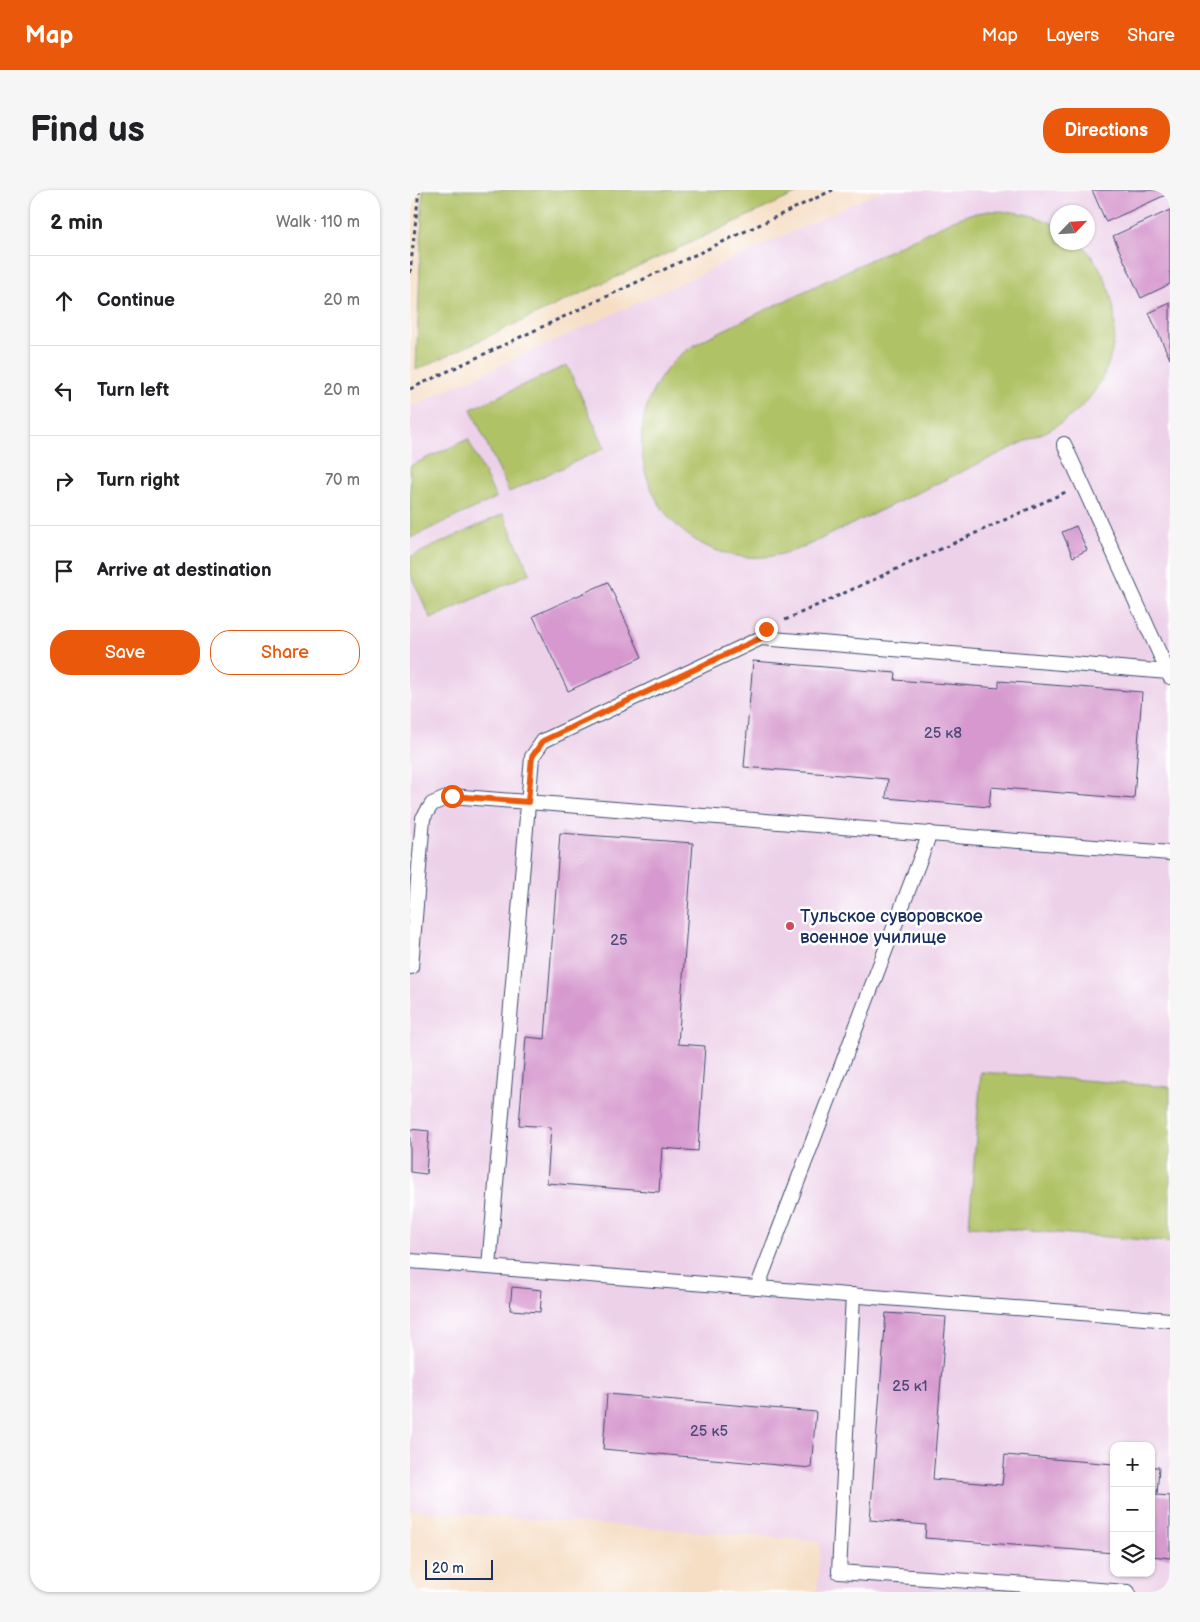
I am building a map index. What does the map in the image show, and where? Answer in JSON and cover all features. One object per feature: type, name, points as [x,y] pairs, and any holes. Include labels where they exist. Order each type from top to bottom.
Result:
[{"type":"lane","points":[[488,1267],[532,757],[543,741],[761,638],[1169,674],[1064,444]]},
{"type":"lane","points":[[412,967],[423,818],[432,804],[452,796],[1170,852]]},
{"type":"lane","points":[[757,1288],[930,833]]},
{"type":"lane","points":[[410,1261],[1170,1320]]},
{"type":"lane","points":[[853,1295],[839,1572],[1128,1592]]},
{"type":"path","points":[[410,273],[419,190]]},
{"type":"path","points":[[410,389],[833,190]]},
{"type":"path","points":[[761,638],[766,629],[1082,484]]},
{"type":"shaded area","name":"Тульское суворовское военное училище","points":[[883,190],[1170,190],[1170,1592],[817,1592],[820,1541],[410,1510],[410,407]]},
{"type":"green space","points":[[423,190],[804,190],[416,370]]},
{"type":"green space","points":[[990,211],[1008,212],[1025,214],[1050,223],[1050,250],[1086,250],[1104,276],[1114,314],[1114,334],[1105,372],[1086,402],[1069,418],[1049,430],[797,550],[768,557],[745,557],[712,549],[684,532],[663,509],[649,482],[642,452],[643,421],[653,390],[673,362],[707,338],[951,221],[970,214]]},
{"type":"green space","points":[[567,365],[605,448],[509,492],[471,409]]},
{"type":"green space","points":[[468,439],[496,498],[410,538],[410,466]]},
{"type":"green space","points":[[503,514],[530,573],[431,619],[410,574],[410,557]]},
{"type":"green space","points":[[981,1072],[1170,1087],[1170,1242],[969,1226]]},
{"type":"building","points":[[1092,190],[1170,190],[1170,193],[1106,222]]},
{"type":"building","points":[[1170,210],[1170,284],[1141,298],[1113,236]]},
{"type":"building","points":[[1170,303],[1170,359],[1149,313]]},
{"type":"building","points":[[1076,526],[1087,550],[1073,557],[1062,532]]},
{"type":"building","points":[[608,582],[642,657],[568,691],[533,616]]},
{"type":"building","points":[[753,661],[896,673],[895,680],[999,688],[999,681],[1142,692],[1134,799],[991,787],[989,807],[886,798],[888,779],[744,767]]},
{"type":"building","points":[[560,833],[693,843],[678,1044],[705,1046],[698,1151],[662,1148],[659,1192],[547,1183],[551,1127],[519,1125],[526,1037],[545,1039]]},
{"type":"building","points":[[410,1129],[429,1131],[426,1174],[410,1172]]},
{"type":"building","points":[[512,1287],[542,1290],[540,1312],[510,1310]]},
{"type":"building","points":[[886,1313],[946,1317],[933,1479],[1002,1485],[1005,1455],[1110,1464],[1110,1553],[925,1538],[926,1525],[870,1520]]},
{"type":"building","points":[[607,1394],[816,1412],[811,1468],[603,1449]]},
{"type":"building","points":[[1155,1467],[1159,1467],[1157,1495],[1170,1496],[1170,1558],[1155,1556]]},
{"type":"place","name":"Тульское суворовское военное училище","points":[[790,926]]},
{"type":"route","points":[[452,796],[528,802],[532,757],[543,741],[761,638],[766,629]]}]
